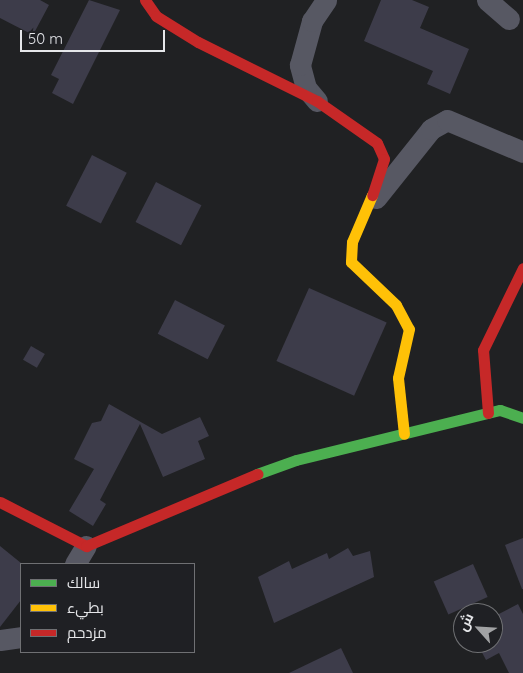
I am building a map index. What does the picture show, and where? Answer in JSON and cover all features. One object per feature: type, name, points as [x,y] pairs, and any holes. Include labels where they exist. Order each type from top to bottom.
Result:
[{"type":"street","points":[[145,0],[156,16],[198,42],[317,101],[377,143],[384,159],[374,200]]},
{"type":"street","points":[[317,101],[306,88],[300,65],[312,21],[326,0]]},
{"type":"street","points":[[487,0],[509,19]]},
{"type":"street","points":[[404,434],[398,378],[409,329],[396,305],[351,262],[352,242],[374,200],[431,129],[447,120],[523,152]]},
{"type":"street","points":[[488,413],[483,350],[523,268]]},
{"type":"street","points":[[76,563],[86,546],[196,496],[278,467],[500,410],[523,418]]},
{"type":"street","points":[[0,502],[86,546]]},
{"type":"street","points":[[0,640],[20,636]]},
{"type":"building","points":[[0,0],[40,0],[49,5],[33,35],[0,18]]},
{"type":"building","points":[[89,0],[120,10],[73,104],[52,93],[59,79],[51,75]]},
{"type":"building","points":[[381,0],[412,0],[429,7],[420,28],[469,49],[450,94],[427,84],[433,71],[364,41]]},
{"type":"building","points":[[92,155],[127,173],[101,223],[66,206]]},
{"type":"building","points":[[156,182],[201,205],[181,245],[136,222]]},
{"type":"building","points":[[309,288],[387,323],[354,396],[276,361]]},
{"type":"building","points":[[175,300],[225,325],[208,359],[158,334]]},
{"type":"building","points":[[31,346],[45,354],[37,368],[23,360]]},
{"type":"building","points":[[109,404],[162,434],[200,417],[209,436],[198,441],[205,459],[163,477],[140,424],[100,500],[106,504],[93,526],[69,511],[94,469],[74,459],[92,423],[101,421]]},
{"type":"building","points":[[523,538],[523,589],[522,589],[505,545]]},
{"type":"building","points":[[0,546],[21,563],[20,601],[0,627]]},
{"type":"building","points":[[348,548],[353,556],[370,551],[374,577],[274,623],[258,577],[289,561],[292,569],[327,553],[329,559]]},
{"type":"building","points":[[473,564],[488,597],[474,603],[453,603],[453,612],[448,614],[434,581]]},
{"type":"building","points":[[518,604],[523,614],[523,673],[509,673],[499,653],[503,653],[503,612]]},
{"type":"building","points":[[341,648],[353,673],[289,673]]},
{"type":"building","points":[[482,653],[499,653],[486,660]]},
{"type":"traffic: fast","points":[[257,474],[296,460],[500,410],[523,418]]},
{"type":"traffic: slow","points":[[372,195],[352,242],[351,262],[396,305],[409,329],[398,378],[404,434]]},
{"type":"traffic: jam","points":[[145,0],[156,16],[198,42],[317,101],[377,143],[384,159],[372,195]]},
{"type":"traffic: jam","points":[[488,413],[483,350],[523,268]]},
{"type":"traffic: jam","points":[[0,502],[86,546],[257,474]]}]
